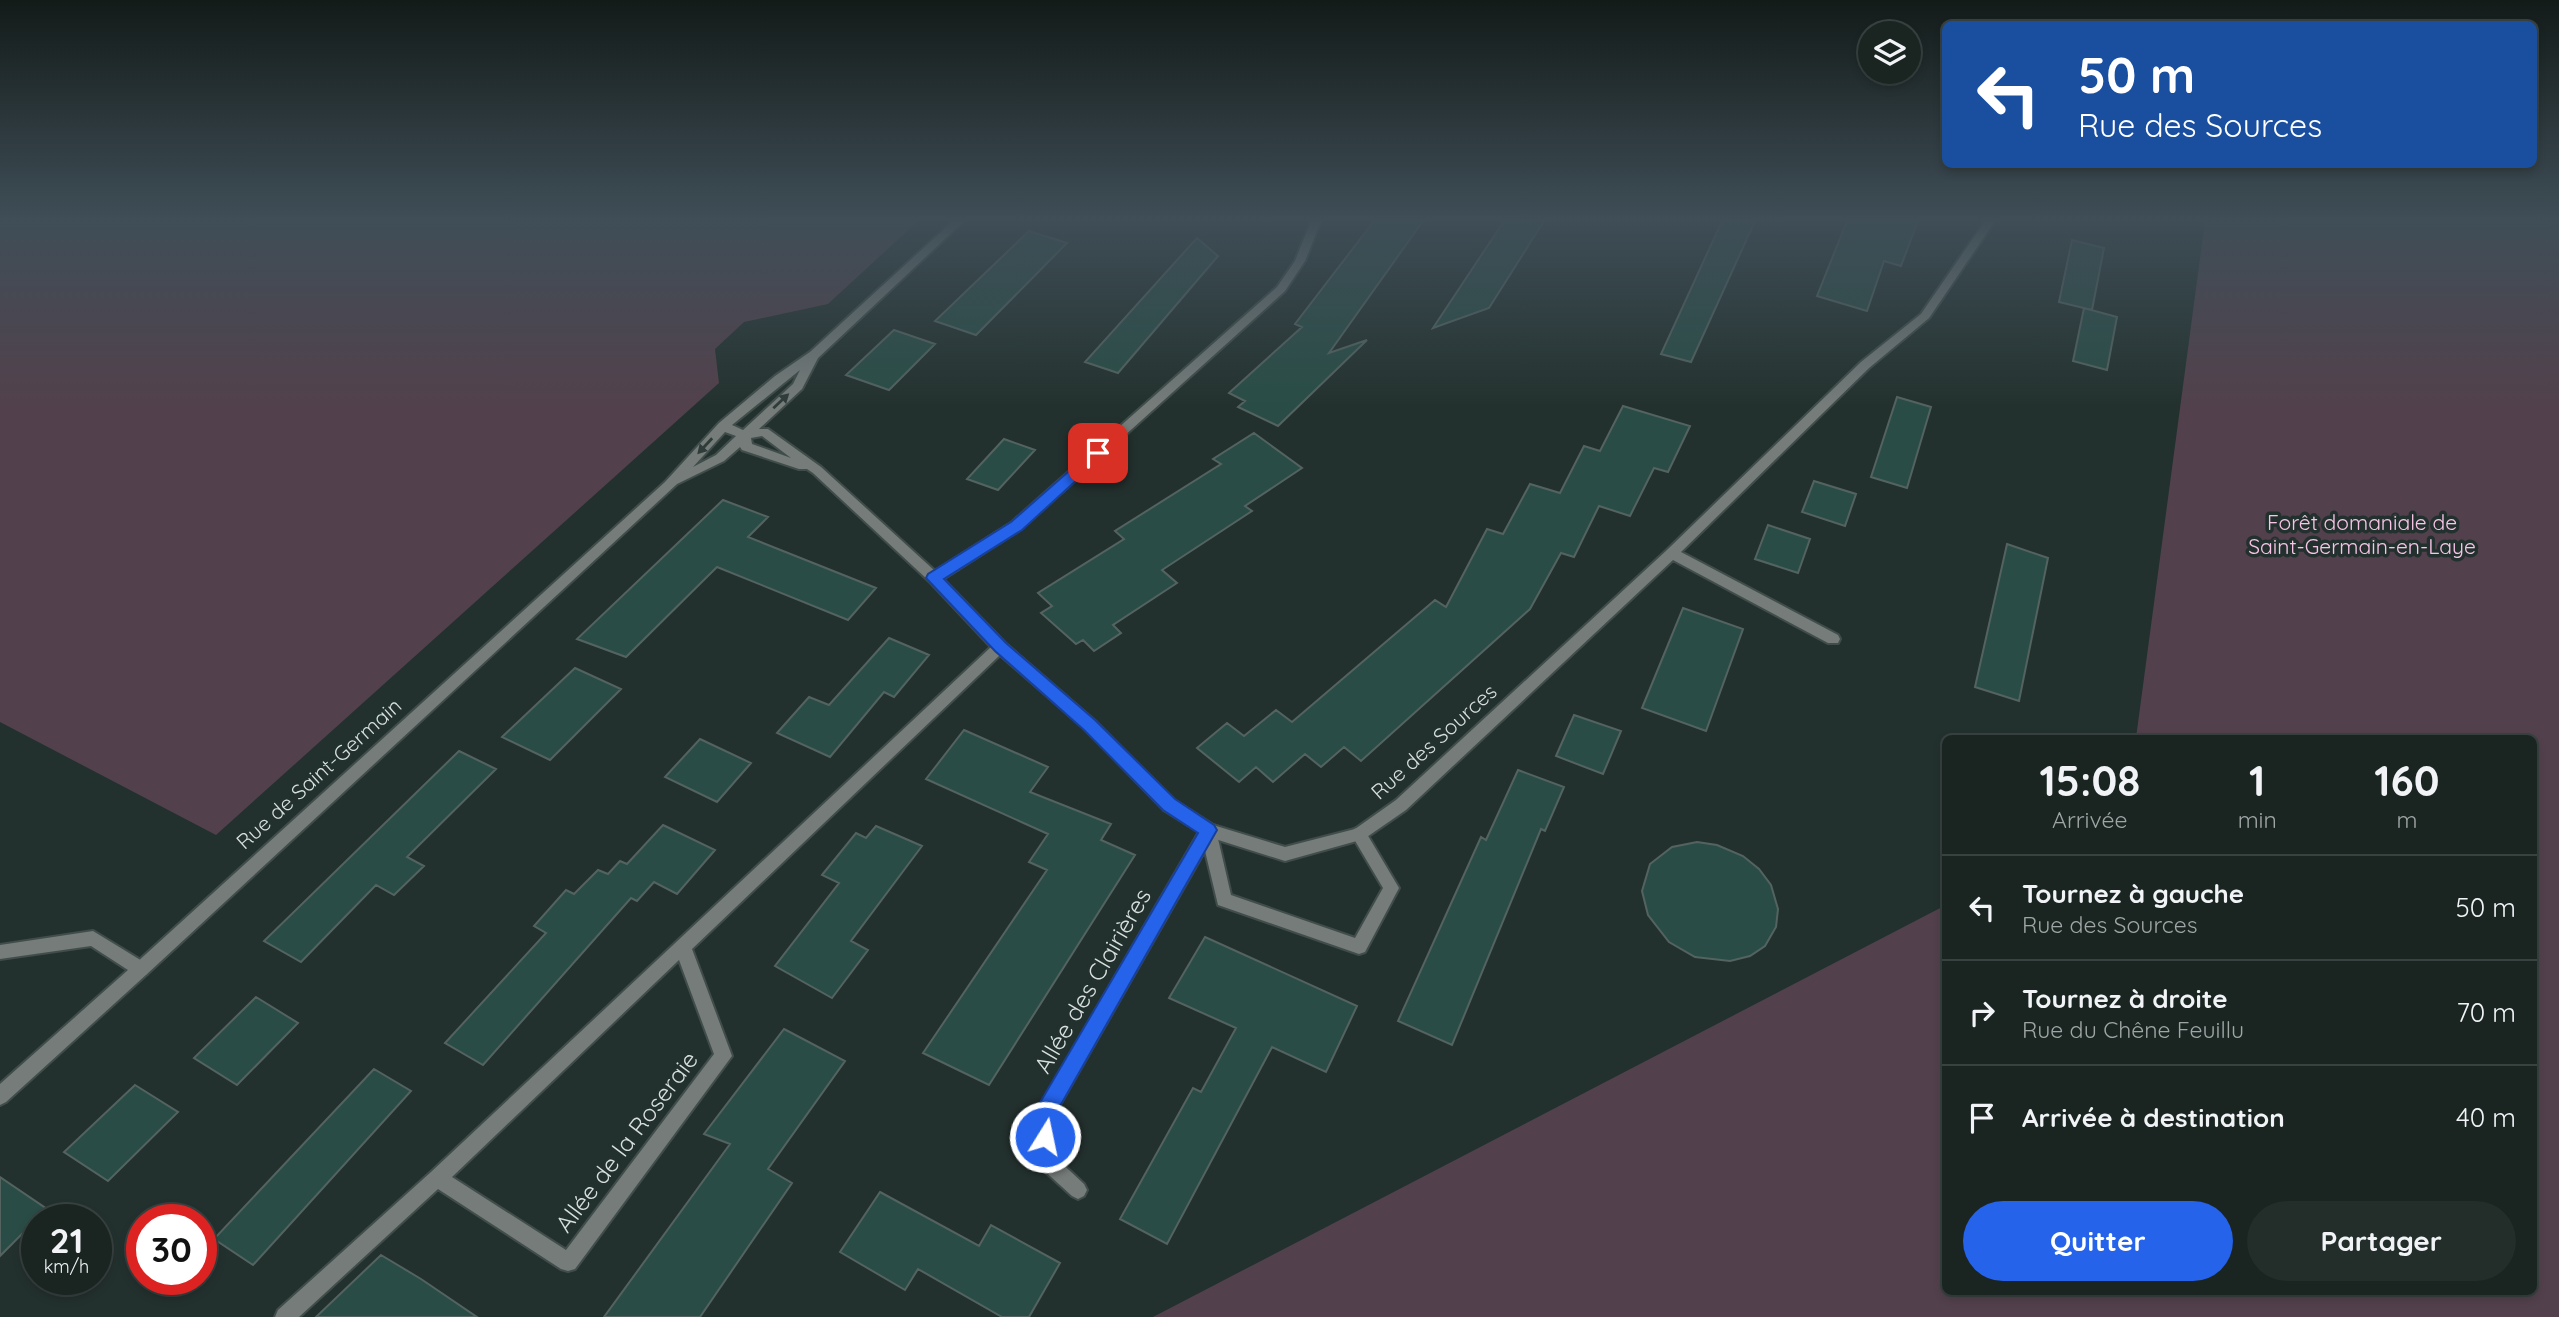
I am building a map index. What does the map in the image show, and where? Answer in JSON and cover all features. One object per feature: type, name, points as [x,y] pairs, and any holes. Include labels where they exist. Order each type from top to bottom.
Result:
[{"type":"street","name":"Rue de Saint-Germain","points":[[0,1096],[669,485],[723,426],[779,379],[814,355],[892,282]]},
{"type":"street","points":[[934,578],[1016,526],[1285,282]]},
{"type":"street","name":"Rue des Sources","points":[[723,426],[744,435],[764,432],[817,471],[934,578],[1000,647],[1090,725],[1169,805],[1208,830],[1285,854],[1359,834],[1401,805],[1672,553],[1865,365],[1925,316],[1948,282]]},
{"type":"street","name":"Rue de Saint-Germain","points":[[669,485],[720,458],[797,386],[814,355]]},
{"type":"street","name":"Rue des Sources","points":[[744,435],[746,447],[817,471]]},
{"type":"street","points":[[1672,553],[1833,639]]},
{"type":"street","points":[[285,1317],[437,1178],[1000,647]]},
{"type":"street","points":[[1208,830],[1224,900],[1359,947],[1391,888],[1359,834]]},
{"type":"street","name":"Allée des Clairières","points":[[1078,1190],[1045,1160],[1045,1113],[1208,830]]},
{"type":"street","points":[[0,952],[93,938],[141,969]]},
{"type":"street","name":"Allée de la Roseraie","points":[[437,1178],[568,1262],[723,1056],[682,945]]},
{"type":"green space","points":[[0,282],[851,282],[828,304],[744,322],[715,349],[719,383],[216,835],[0,722]]},
{"type":"green space","name":"Forêt domaniale de Saint-Germain-en-Laye","points":[[2197,282],[2559,282],[2559,1317],[1153,1317],[1942,907],[1942,1295],[2537,1295],[2537,735],[2136,735]]},
{"type":"building","points":[[975,282],[1028,282],[976,335],[935,321]]},
{"type":"building","points":[[1157,282],[1195,282],[1118,373],[1085,362]]},
{"type":"building","points":[[1327,282],[1379,282],[1329,353],[1367,340],[1278,426],[1238,407],[1245,401],[1229,393],[1302,327],[1295,324]]},
{"type":"building","points":[[1463,282],[1505,282],[1489,308],[1433,328]]},
{"type":"building","points":[[1694,282],[1727,282],[1691,362],[1661,354]]},
{"type":"building","points":[[1822,282],[1877,282],[1867,311],[1817,296]]},
{"type":"building","points":[[2063,282],[2097,282],[2092,310],[2059,302]]},
{"type":"building","points":[[2084,308],[2117,317],[2107,370],[2073,361]]},
{"type":"building","points":[[894,330],[935,344],[889,390],[846,375]]},
{"type":"building","points":[[1897,397],[1931,407],[1907,488],[1871,477]]},
{"type":"building","points":[[1623,406],[1690,426],[1668,472],[1654,468],[1630,516],[1599,506],[1574,557],[1561,553],[1530,609],[1361,761],[1344,747],[1321,767],[1305,754],[1273,782],[1256,767],[1239,782],[1197,748],[1227,723],[1244,736],[1276,710],[1292,722],[1435,600],[1446,607],[1487,529],[1503,534],[1530,484],[1560,493],[1584,446],[1600,451]]},
{"type":"building","points":[[1254,433],[1302,468],[1245,506],[1252,511],[1162,570],[1177,583],[1113,625],[1121,633],[1094,651],[1083,640],[1076,644],[1041,613],[1052,606],[1038,593],[1124,539],[1115,531],[1221,464],[1213,459]]},
{"type":"building","points":[[1004,439],[1035,450],[998,490],[967,479]]},
{"type":"building","points":[[1814,481],[1856,494],[1845,526],[1802,512]]},
{"type":"building","points":[[723,500],[768,517],[748,537],[876,588],[848,620],[717,567],[626,657],[577,639]]},
{"type":"building","points":[[1768,525],[1810,539],[1798,573],[1755,559]]},
{"type":"building","points":[[2007,544],[2048,558],[2019,701],[1975,687]]},
{"type":"building","points":[[1683,608],[1743,629],[1706,731],[1642,708]]},
{"type":"building","points":[[889,638],[929,655],[894,697],[884,692],[830,757],[777,733],[809,697],[829,705]]},
{"type":"building","points":[[575,668],[621,689],[550,760],[502,737]]},
{"type":"building","points":[[1574,715],[1621,731],[1603,774],[1556,756]]},
{"type":"building","points":[[964,730],[1048,767],[1030,792],[1111,824],[1101,840],[1135,855],[989,1085],[923,1053],[1047,870],[1029,862],[1048,834],[926,779]]},
{"type":"building","points":[[700,739],[751,763],[717,802],[665,777]]},
{"type":"building","points":[[459,751],[496,769],[407,857],[424,866],[394,895],[376,885],[301,962],[264,941]]},
{"type":"building","points":[[1518,770],[1564,787],[1545,831],[1541,829],[1452,1045],[1398,1021],[1481,837],[1486,840]]},
{"type":"building","points":[[663,825],[715,850],[677,894],[654,882],[637,901],[631,898],[483,1065],[445,1043],[546,933],[534,926],[566,890],[574,894],[598,870],[608,874],[620,861],[627,864]]},
{"type":"building","points":[[876,826],[922,846],[851,941],[868,950],[832,998],[775,966],[839,883],[822,875],[856,833],[866,838]]},
{"type":"building","points":[[1697,842],[1717,845],[1743,856],[1759,869],[1771,885],[1778,909],[1776,927],[1765,946],[1750,956],[1730,961],[1695,957],[1669,942],[1648,915],[1642,891],[1650,864],[1672,847]]},
{"type":"building","points":[[1205,937],[1357,1006],[1326,1072],[1272,1047],[1167,1244],[1120,1219],[1193,1088],[1201,1092],[1236,1028],[1169,998]]},
{"type":"building","points":[[256,997],[298,1023],[237,1085],[194,1058]]},
{"type":"building","points":[[784,1029],[845,1061],[768,1169],[792,1183],[700,1317],[604,1317],[730,1144],[704,1134]]},
{"type":"building","points":[[374,1069],[411,1091],[253,1265],[217,1241],[217,1236]]},
{"type":"building","points":[[135,1085],[178,1112],[108,1181],[64,1152]]},
{"type":"building","points":[[0,1177],[40,1204],[21,1204],[21,1235],[0,1256]]},
{"type":"building","points":[[880,1192],[979,1246],[991,1225],[1060,1263],[1029,1317],[1002,1317],[918,1269],[905,1290],[840,1252]]},
{"type":"building","points":[[381,1255],[421,1279],[477,1317],[316,1317]]},
{"type":"route","points":[[1045,1137],[1045,1113],[1208,830],[1169,805],[1090,725],[1000,647],[934,578],[1016,526],[1098,453]]}]
